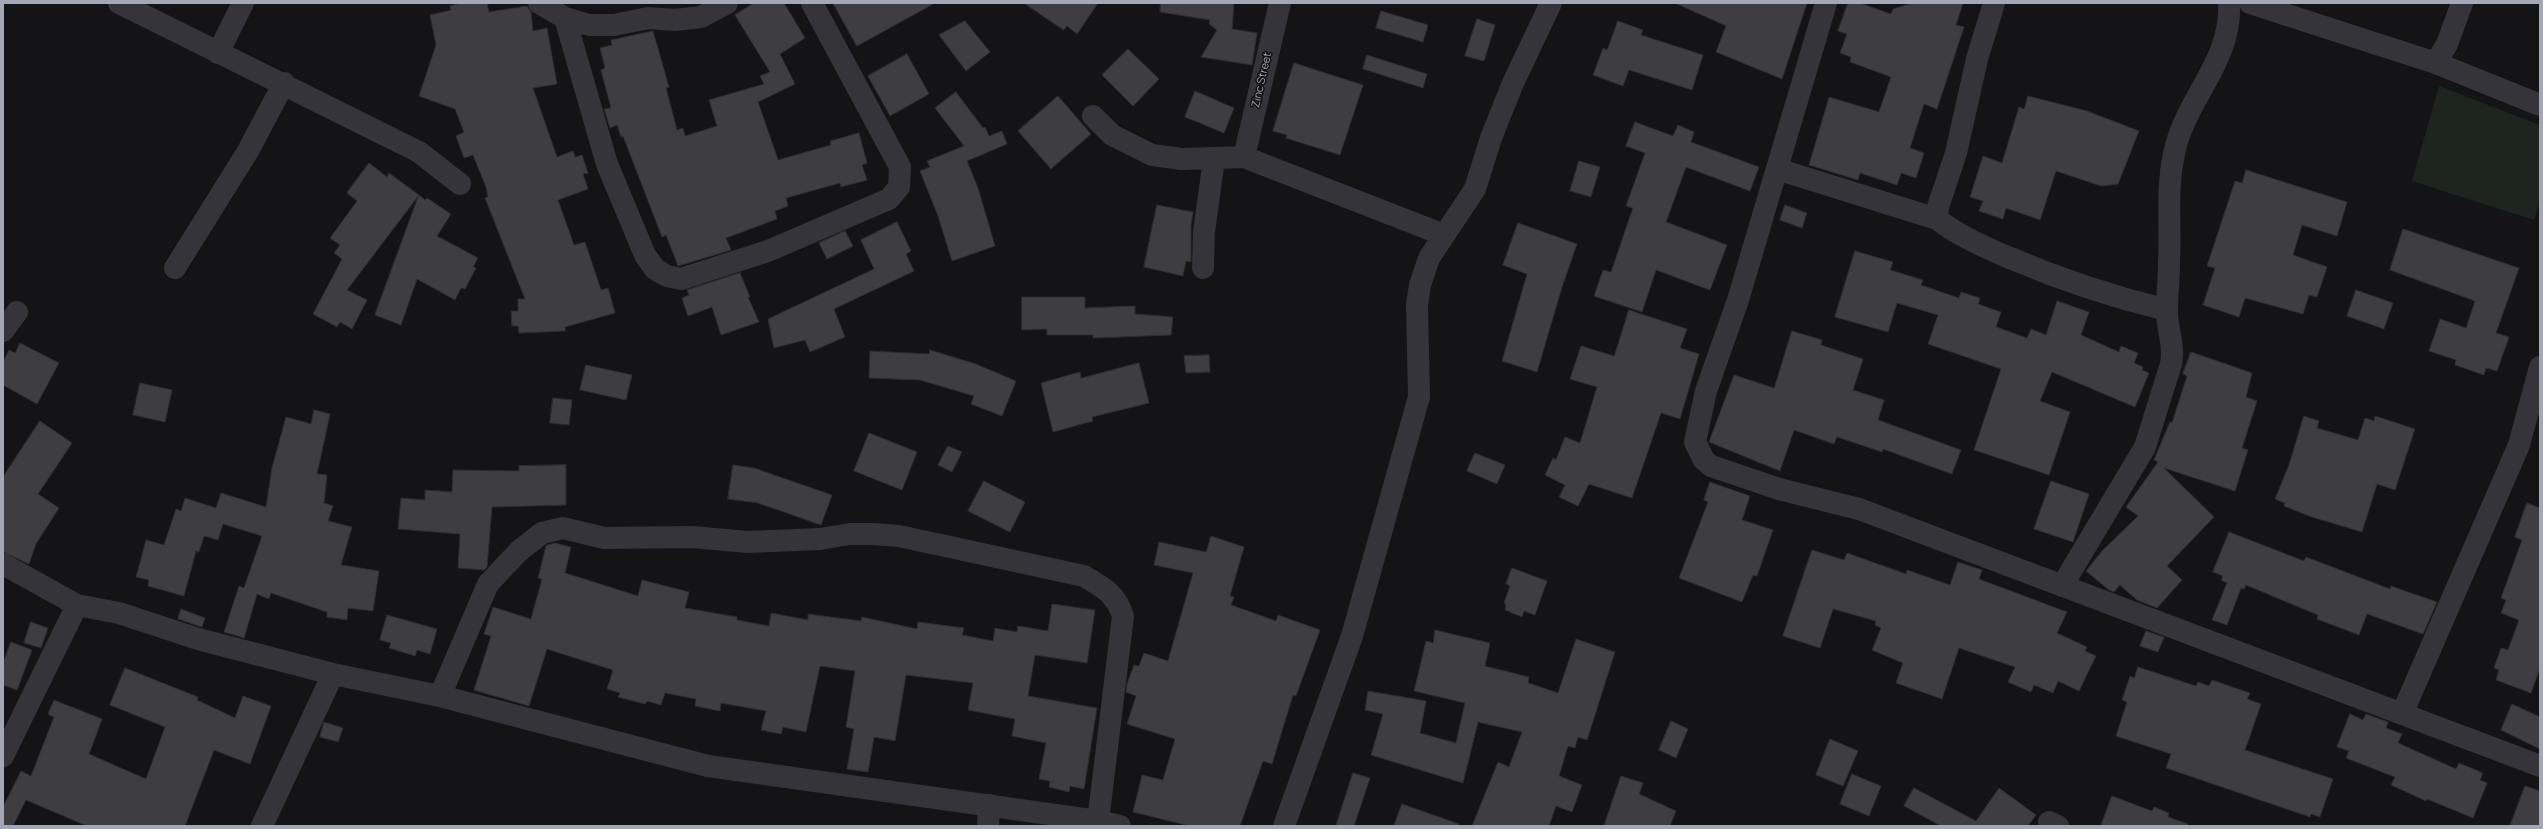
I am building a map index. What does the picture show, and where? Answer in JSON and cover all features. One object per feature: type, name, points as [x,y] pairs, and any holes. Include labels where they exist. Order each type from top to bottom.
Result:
[{"type":"street","points":[[119,3],[218,53],[284,83],[419,152],[460,184]]},
{"type":"street","points":[[218,53],[243,3]]},
{"type":"street","points":[[539,3],[565,18],[589,25],[614,25],[648,18],[675,20],[701,17],[727,3]]},
{"type":"street","points":[[565,18],[607,164],[645,255],[661,273],[681,279],[768,251],[889,199],[899,187],[900,167],[812,3]]},
{"type":"street","name":"Zinc Street","points":[[1244,157],[1280,3]]},
{"type":"street","points":[[1284,826],[1352,636],[1419,397],[1417,305],[1420,284],[1429,258],[1475,189],[1491,138],[1513,83],[1551,3]]},
{"type":"street","points":[[1826,3],[1738,300],[1706,391],[1695,442],[1704,460],[1710,466],[1779,489],[1859,509],[2540,766]]},
{"type":"street","points":[[1937,219],[1938,207],[1956,153],[1977,59],[1994,3]]},
{"type":"street","points":[[2062,586],[2145,447],[2174,350],[2168,328],[2167,310],[2170,262],[2169,187],[2174,154],[2183,124],[2216,66],[2225,44],[2230,20],[2229,3]]},
{"type":"street","points":[[2250,3],[2436,63],[2540,106]]},
{"type":"street","points":[[2436,63],[2447,44],[2462,3]]},
{"type":"street","points":[[175,268],[248,151],[284,83]]},
{"type":"street","points":[[1093,116],[1112,135],[1152,155],[1182,159],[1244,157],[1444,234]]},
{"type":"street","points":[[1203,268],[1204,232],[1214,159]]},
{"type":"street","points":[[1777,169],[1937,219],[1954,232],[2063,281],[2102,294],[2167,310]]},
{"type":"street","points":[[3,331],[17,312]]},
{"type":"street","points":[[2402,714],[2519,445],[2540,367]]},
{"type":"street","points":[[440,696],[488,584],[519,551],[542,533],[563,528],[604,538],[641,539],[692,537],[748,542],[820,539],[850,534],[899,536],[1084,576],[1108,590],[1119,602],[1123,616],[1098,821]]},
{"type":"street","points":[[3,564],[77,605],[119,613],[198,639],[333,674],[440,696],[708,766],[989,816],[1098,821],[1120,826]]},
{"type":"street","points":[[3,756],[77,605]]},
{"type":"street","points":[[262,826],[333,674]]},
{"type":"shaded area","points":[[2439,86],[2540,125],[2540,201],[2534,220],[2412,181]]},
{"type":"building","points":[[461,3],[487,3],[489,12],[527,6],[531,12],[533,31],[547,28],[557,84],[533,88],[557,157],[573,151],[575,157],[582,155],[588,173],[583,174],[588,189],[558,200],[574,245],[585,242],[601,290],[608,288],[615,313],[565,327],[565,331],[519,333],[518,326],[512,326],[511,311],[518,311],[518,299],[525,299],[485,198],[488,197],[486,187],[473,155],[464,158],[456,136],[464,132],[455,109],[419,96],[436,45],[430,15],[451,10],[450,6]]},
{"type":"building","points":[[754,3],[784,3],[805,38],[780,54],[795,84],[758,102],[778,160],[831,145],[830,141],[859,133],[867,163],[862,165],[867,180],[841,187],[840,183],[786,198],[788,206],[775,211],[777,219],[726,238],[731,250],[678,266],[666,235],[662,237],[623,136],[621,137],[617,125],[610,128],[604,109],[611,108],[601,70],[605,68],[600,48],[612,45],[611,40],[653,31],[669,87],[666,88],[677,130],[683,128],[685,136],[717,126],[709,100],[764,84],[760,76],[770,72],[735,15]]},
{"type":"building","points":[[833,3],[935,3],[857,46]]},
{"type":"building","points":[[1024,3],[1098,3],[1077,34],[1067,26],[1064,30]]},
{"type":"building","points":[[1161,3],[1234,3],[1232,29],[1257,33],[1252,65],[1201,57],[1217,30],[1209,24],[1210,20],[1160,12]]},
{"type":"building","points":[[1675,3],[1807,3],[1782,79],[1716,52],[1726,26]]},
{"type":"building","points":[[1848,3],[1860,3],[1891,14],[1893,9],[1913,3],[1963,3],[1956,25],[1964,27],[1937,109],[1924,104],[1910,148],[1924,153],[1916,178],[1901,173],[1897,185],[1860,173],[1858,180],[1809,165],[1829,97],[1879,112],[1891,77],[1850,62],[1851,57],[1840,53],[1847,34],[1838,31]]},
{"type":"building","points":[[1381,11],[1428,25],[1423,42],[1376,28]]},
{"type":"building","points":[[1477,19],[1495,25],[1484,61],[1465,56]]},
{"type":"building","points":[[965,21],[990,52],[966,71],[939,35]]},
{"type":"building","points":[[1618,21],[1643,30],[1641,35],[1703,55],[1692,90],[1629,70],[1623,86],[1593,75],[1603,48],[1607,50]]},
{"type":"building","points":[[1128,49],[1159,79],[1133,106],[1102,75]]},
{"type":"building","points":[[907,54],[929,94],[890,116],[868,76]]},
{"type":"building","points":[[1367,55],[1427,74],[1423,88],[1363,69]]},
{"type":"building","points":[[1294,63],[1363,85],[1340,155],[1286,138],[1287,135],[1273,131]]},
{"type":"building","points":[[1195,91],[1234,108],[1224,133],[1185,117]]},
{"type":"building","points":[[956,92],[983,128],[985,127],[989,136],[1002,131],[1007,144],[967,161],[978,188],[995,246],[952,261],[938,216],[920,171],[930,167],[927,161],[964,146],[935,108]]},
{"type":"building","points":[[1058,96],[1091,134],[1051,169],[1018,131]]},
{"type":"building","points":[[2028,96],[2087,111],[2139,131],[2118,184],[2101,186],[2056,171],[2040,220],[2006,208],[2003,219],[1979,211],[1983,201],[1970,197],[1983,156],[2002,163],[2019,107],[2024,109]]},
{"type":"building","points":[[1635,122],[1673,136],[1678,125],[1694,132],[1691,142],[1759,167],[1750,191],[1686,167],[1666,222],[1727,245],[1710,290],[1656,270],[1642,312],[1594,296],[1603,270],[1611,272],[1633,208],[1626,206],[1645,153],[1626,146]]},
{"type":"building","points":[[1579,161],[1600,167],[1591,197],[1570,191]]},
{"type":"building","points":[[369,163],[387,177],[389,173],[419,195],[347,290],[367,300],[352,329],[340,322],[337,327],[313,314],[342,259],[334,253],[340,245],[330,238],[357,201],[347,193]]},
{"type":"building","points":[[2246,170],[2347,202],[2337,236],[2302,225],[2293,255],[2327,267],[2317,297],[2309,295],[2303,314],[2245,298],[2239,317],[2203,305],[2215,268],[2207,266],[2235,181],[2242,183]]},
{"type":"building","points":[[419,195],[425,200],[427,198],[451,214],[437,236],[478,258],[473,267],[476,268],[465,289],[461,288],[455,300],[417,279],[401,325],[375,315]]},
{"type":"building","points":[[1157,205],[1193,212],[1191,225],[1191,262],[1186,261],[1183,276],[1144,267]]},
{"type":"building","points":[[1785,205],[1807,213],[1802,228],[1780,220]]},
{"type":"building","points":[[897,222],[911,251],[906,254],[914,271],[834,309],[845,337],[810,352],[805,340],[774,348],[768,319],[874,269],[861,240]]},
{"type":"building","points":[[1518,223],[1577,244],[1562,287],[1537,372],[1502,361],[1527,274],[1503,265]]},
{"type":"building","points":[[2403,229],[2519,268],[2496,333],[2509,337],[2497,371],[2486,368],[2484,375],[2455,365],[2456,360],[2429,351],[2440,319],[2466,328],[2475,301],[2390,270]]},
{"type":"building","points":[[845,231],[853,246],[827,259],[819,243]]},
{"type":"building","points":[[1855,251],[1893,262],[1890,270],[1923,280],[1921,285],[1959,298],[1961,292],[1980,298],[1978,304],[2001,312],[1996,327],[2027,338],[2031,329],[2046,335],[2057,301],[2089,312],[2081,335],[2119,352],[2121,346],[2138,353],[2134,363],[2143,367],[2142,370],[2149,373],[2135,407],[2052,372],[2040,401],[2070,412],[2049,475],[1974,450],[2001,369],[1928,344],[1938,315],[1897,303],[1888,332],[1835,317]]},
{"type":"building","points":[[740,273],[750,297],[748,297],[759,322],[721,335],[712,307],[688,316],[682,298],[689,295],[687,290]]},
{"type":"building","points":[[2356,290],[2393,303],[2384,329],[2347,316]]},
{"type":"building","points":[[1022,297],[1085,297],[1085,308],[1135,306],[1135,314],[1173,317],[1171,335],[1093,338],[1093,335],[1047,335],[1047,329],[1022,330]]},
{"type":"building","points":[[1629,310],[1687,329],[1680,348],[1699,354],[1680,419],[1661,413],[1632,498],[1589,484],[1578,506],[1559,497],[1565,485],[1545,475],[1553,458],[1556,460],[1565,437],[1580,443],[1597,387],[1570,379],[1581,346],[1614,356]]},
{"type":"building","points":[[1792,331],[1822,340],[1821,345],[1863,359],[1853,390],[1884,400],[1878,420],[1961,450],[1952,474],[1883,449],[1882,452],[1837,437],[1834,444],[1794,430],[1780,471],[1709,442],[1734,375],[1774,388]]},
{"type":"building","points":[[20,343],[59,363],[37,404],[3,385],[3,362],[9,350],[15,353]]},
{"type":"building","points":[[930,350],[976,364],[1016,381],[1002,416],[971,404],[974,396],[920,380],[869,378],[870,351],[929,354]]},
{"type":"building","points":[[2191,352],[2252,373],[2246,397],[2257,401],[2242,448],[2248,450],[2235,491],[2164,468],[2214,517],[2167,566],[2182,580],[2157,608],[2137,600],[2120,585],[2114,592],[2109,590],[2086,571],[2102,551],[2138,516],[2126,507],[2158,462],[2154,460],[2170,422],[2172,423],[2187,376],[2183,374]]},
{"type":"building","points":[[1209,355],[1210,372],[1186,373],[1184,356]]},
{"type":"building","points":[[1139,363],[1149,403],[1092,417],[1093,421],[1053,432],[1041,383],[1080,372],[1081,378]]},
{"type":"building","points":[[586,365],[632,375],[626,400],[580,390]]},
{"type":"building","points":[[140,383],[172,390],[165,422],[133,415]]},
{"type":"building","points":[[553,398],[572,400],[569,425],[550,423]]},
{"type":"building","points":[[314,410],[330,414],[317,474],[327,475],[324,503],[333,506],[328,521],[352,527],[341,565],[379,571],[373,611],[348,608],[347,620],[327,617],[327,612],[271,593],[269,599],[257,594],[244,638],[224,632],[239,586],[244,588],[262,536],[223,524],[218,540],[204,536],[199,552],[196,551],[184,596],[148,586],[149,580],[136,577],[146,540],[164,545],[176,509],[181,511],[185,498],[216,508],[221,493],[266,507],[272,468],[286,417],[311,424]]},
{"type":"building","points":[[2304,416],[2319,421],[2317,428],[2358,440],[2365,418],[2374,421],[2375,416],[2415,429],[2395,490],[2377,484],[2362,532],[2312,517],[2284,506],[2285,503],[2275,499],[2289,465]]},
{"type":"building","points":[[40,421],[72,443],[38,494],[59,508],[36,544],[29,564],[3,552],[3,477]]},
{"type":"building","points":[[869,433],[917,452],[902,490],[854,471]]},
{"type":"building","points":[[948,446],[962,452],[952,472],[938,465]]},
{"type":"building","points":[[1475,453],[1505,465],[1497,484],[1467,471]]},
{"type":"building","points":[[566,465],[566,505],[492,507],[487,567],[484,570],[458,568],[460,534],[398,529],[401,498],[425,500],[425,490],[452,492],[453,470],[519,471],[519,466]]},
{"type":"building","points":[[733,465],[754,468],[832,495],[821,525],[758,503],[728,499]]},
{"type":"building","points":[[984,481],[1025,502],[1010,532],[968,511]]},
{"type":"building","points":[[2051,481],[2089,494],[2073,542],[2034,529]]},
{"type":"building","points":[[1710,482],[1750,496],[1742,520],[1773,530],[1757,576],[1753,575],[1742,602],[1679,578],[1708,502],[1704,500]]},
{"type":"building","points":[[2527,503],[2540,508],[2540,668],[2531,693],[2496,680],[2499,670],[2494,668],[2501,648],[2508,650],[2519,620],[2501,613],[2506,600],[2501,598],[2522,540],[2515,537]]},
{"type":"building","points":[[2229,532],[2304,561],[2306,557],[2390,589],[2391,586],[2437,602],[2423,634],[2367,614],[2359,635],[2317,619],[2318,615],[2246,585],[2244,589],[2241,588],[2227,625],[2212,620],[2227,583],[2221,580],[2223,576],[2213,572]]},
{"type":"building","points":[[1211,536],[1244,547],[1230,596],[1234,597],[1231,605],[1276,621],[1278,615],[1320,630],[1296,696],[1293,695],[1272,764],[1263,761],[1240,826],[1190,826],[1133,812],[1142,775],[1163,780],[1175,739],[1127,724],[1136,696],[1126,692],[1127,684],[1134,665],[1139,666],[1144,653],[1168,661],[1193,573],[1154,565],[1159,542],[1206,552]]},
{"type":"building","points":[[555,543],[571,547],[565,573],[638,596],[642,580],[689,592],[685,608],[737,617],[737,620],[769,626],[771,613],[808,620],[808,614],[861,621],[862,617],[917,629],[918,622],[964,628],[962,635],[993,641],[995,628],[1017,632],[1018,626],[1048,631],[1052,604],[1095,610],[1087,663],[1035,655],[1028,696],[1097,708],[1084,789],[1070,786],[1069,792],[1049,787],[1050,781],[1039,779],[1046,743],[1012,736],[1015,719],[968,710],[973,683],[906,675],[895,741],[874,737],[868,772],[847,769],[854,729],[846,727],[855,671],[820,666],[806,732],[783,727],[781,734],[761,730],[766,711],[721,703],[720,711],[695,706],[696,699],[665,693],[661,705],[647,701],[645,704],[618,697],[620,693],[607,689],[613,670],[547,649],[529,706],[474,690],[491,636],[484,634],[493,607],[531,619],[542,579],[538,578],[546,546]]},
{"type":"building","points":[[1812,550],[1844,560],[1847,553],[1906,574],[1907,570],[1950,585],[1958,562],[1982,570],[1979,579],[2067,612],[2057,633],[2087,647],[2085,651],[2096,656],[2079,691],[2058,681],[2053,693],[2034,685],[2031,692],[2008,682],[2015,667],[1959,648],[1942,699],[1896,683],[1903,663],[1872,650],[1881,628],[1875,625],[1876,621],[1833,609],[1820,648],[1783,636]]},
{"type":"building","points":[[1512,568],[1547,581],[1535,615],[1524,611],[1522,617],[1505,610],[1506,604],[1504,603],[1510,586],[1506,584]]},
{"type":"building","points":[[181,609],[205,618],[202,627],[178,619]]},
{"type":"building","points":[[387,615],[437,629],[430,654],[417,650],[415,656],[389,648],[391,643],[380,640]]},
{"type":"building","points":[[31,622],[48,628],[41,648],[24,643]]},
{"type":"building","points":[[1435,630],[1490,643],[1485,666],[1529,677],[1528,683],[1558,693],[1576,639],[1615,652],[1587,740],[1578,737],[1575,748],[1568,746],[1559,776],[1582,785],[1572,812],[1556,806],[1549,826],[1472,826],[1498,762],[1509,767],[1522,732],[1478,722],[1463,783],[1371,755],[1383,714],[1365,710],[1368,691],[1426,701],[1420,733],[1456,743],[1465,703],[1414,691],[1426,641],[1433,643]]},
{"type":"building","points":[[2146,631],[2164,637],[2158,652],[2140,646]]},
{"type":"building","points":[[11,642],[32,650],[17,690],[3,685],[3,663]]},
{"type":"building","points":[[2138,667],[2196,686],[2198,682],[2209,686],[2212,680],[2250,693],[2247,699],[2261,704],[2245,750],[2333,779],[2320,817],[2311,814],[2310,817],[2166,768],[2171,754],[2116,736],[2127,702],[2122,700],[2130,676],[2134,678]]},
{"type":"building","points":[[125,668],[198,697],[197,700],[235,718],[243,696],[271,706],[250,764],[214,750],[185,826],[87,826],[26,800],[13,826],[3,826],[3,807],[21,771],[31,776],[54,717],[48,714],[54,700],[102,719],[89,754],[146,779],[165,727],[110,705]]},
{"type":"building","points":[[2512,704],[2540,717],[2540,749],[2501,730]]},
{"type":"building","points":[[2350,714],[2363,720],[2366,714],[2388,722],[2386,728],[2402,734],[2398,743],[2456,769],[2459,763],[2483,773],[2480,780],[2487,783],[2473,818],[2427,799],[2426,801],[2391,785],[2395,777],[2346,758],[2349,751],[2337,747]]},
{"type":"building","points":[[1671,721],[1688,729],[1676,758],[1659,750]]},
{"type":"building","points":[[324,722],[343,728],[338,742],[320,737]]},
{"type":"building","points":[[1830,739],[1858,751],[1843,786],[1816,775]]},
{"type":"building","points":[[1353,773],[1370,778],[1354,826],[1336,826]]},
{"type":"building","points":[[1852,774],[1881,786],[1869,816],[1840,804]]},
{"type":"building","points":[[1621,776],[1643,783],[1639,794],[1676,811],[1670,826],[1604,826]]},
{"type":"building","points":[[2525,786],[2540,791],[2540,826],[2510,826]]},
{"type":"building","points":[[1914,788],[1976,821],[1999,788],[2036,815],[2028,826],[1941,826],[1904,806]]},
{"type":"building","points":[[2112,796],[2152,811],[2154,807],[2169,813],[2168,817],[2188,824],[2187,826],[2101,826]]},
{"type":"building","points":[[1402,804],[1459,824],[1458,826],[1394,826]]}]
